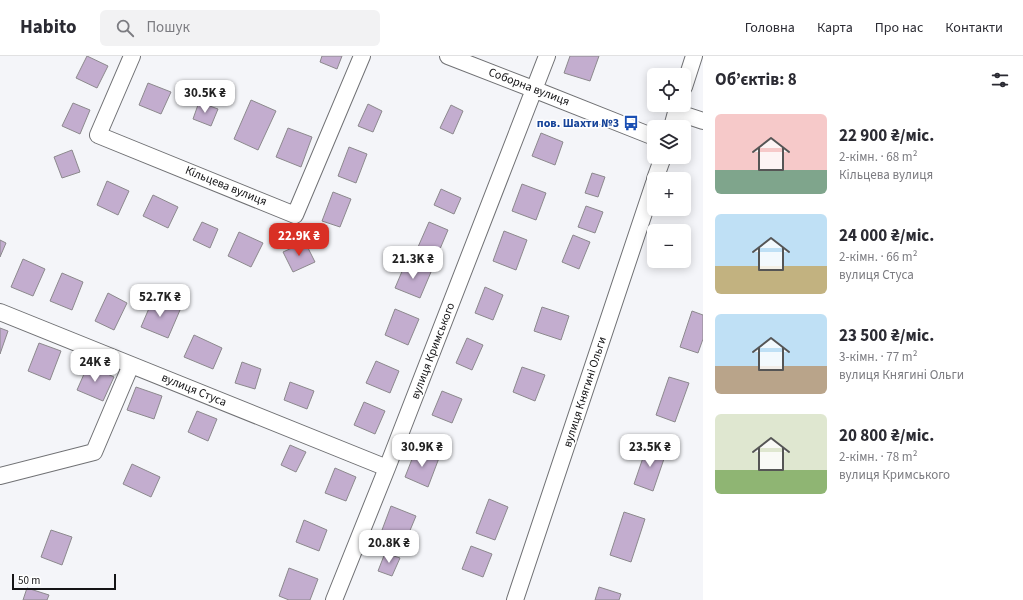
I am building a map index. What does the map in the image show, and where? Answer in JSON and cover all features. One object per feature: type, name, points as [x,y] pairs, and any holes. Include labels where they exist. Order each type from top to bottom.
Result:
[{"type":"street","name":"Кільцева вулиця","points":[[132,56],[98,135],[296,215],[362,56]]},
{"type":"street","name":"Соборна вулиця","points":[[448,56],[647,134]]},
{"type":"street","name":"вулиця Кримського","points":[[334,600],[387,468],[547,56]]},
{"type":"street","points":[[690,68],[694,56]]},
{"type":"street","points":[[675,115],[703,121]]},
{"type":"street","name":"вулиця Княгині Ольги","points":[[515,600],[647,204]]},
{"type":"street","name":"вулиця Стуса","points":[[0,312],[387,468]]},
{"type":"street","points":[[0,476],[94,452],[131,365]]},
{"type":"building","points":[[87,56],[108,66],[97,88],[76,78]]},
{"type":"building","points":[[322,56],[342,56],[337,69],[320,62]]},
{"type":"building","points":[[570,56],[599,56],[590,81],[564,73]]},
{"type":"building","points":[[148,83],[171,92],[161,114],[139,105]]},
{"type":"building","points":[[251,100],[276,111],[258,150],[234,139]]},
{"type":"building","points":[[199,102],[218,109],[211,126],[193,119]]},
{"type":"building","points":[[73,103],[90,110],[80,134],[62,126]]},
{"type":"building","points":[[368,104],[382,111],[373,132],[358,126]]},
{"type":"building","points":[[451,105],[463,111],[453,134],[440,128]]},
{"type":"building","points":[[288,128],[312,137],[301,167],[276,157]]},
{"type":"building","points":[[541,133],[563,142],[555,165],[532,156]]},
{"type":"building","points":[[349,147],[367,154],[356,183],[338,176]]},
{"type":"building","points":[[72,150],[80,172],[62,178],[54,157]]},
{"type":"building","points":[[592,173],[605,177],[598,197],[585,193]]},
{"type":"building","points":[[107,181],[129,191],[118,215],[97,205]]},
{"type":"building","points":[[522,184],[546,193],[536,220],[512,211]]},
{"type":"building","points":[[441,189],[461,198],[454,214],[434,205]]},
{"type":"building","points":[[333,192],[351,199],[340,227],[322,221]]},
{"type":"building","points":[[153,195],[178,207],[168,228],[143,216]]},
{"type":"building","points":[[586,206],[603,212],[595,233],[578,227]]},
{"type":"building","points":[[202,222],[218,229],[210,248],[193,240]]},
{"type":"building","points":[[429,222],[448,230],[437,256],[418,247]]},
{"type":"building","points":[[504,231],[527,240],[516,270],[493,261]]},
{"type":"building","points":[[239,232],[263,243],[251,267],[228,256]]},
{"type":"building","points":[[573,235],[590,242],[579,269],[562,262]]},
{"type":"building","points":[[0,240],[6,243],[0,257]]},
{"type":"building","points":[[305,242],[315,262],[293,272],[283,252]]},
{"type":"building","points":[[23,259],[45,269],[33,296],[11,287]]},
{"type":"building","points":[[406,262],[431,272],[420,298],[395,288]]},
{"type":"building","points":[[62,273],[83,282],[72,310],[50,301]]},
{"type":"building","points":[[485,287],[503,295],[493,320],[475,313]]},
{"type":"building","points":[[108,293],[127,303],[114,330],[95,321]]},
{"type":"building","points":[[153,299],[180,310],[168,338],[141,327]]},
{"type":"building","points":[[542,307],[569,316],[561,340],[534,331]]},
{"type":"building","points":[[395,309],[419,319],[408,345],[385,335]]},
{"type":"building","points":[[692,311],[703,315],[703,339],[698,353],[680,347]]},
{"type":"building","points":[[0,328],[8,331],[0,354]]},
{"type":"building","points":[[194,335],[222,348],[213,369],[184,357]]},
{"type":"building","points":[[467,338],[483,345],[472,370],[456,363]]},
{"type":"building","points":[[39,343],[61,351],[50,380],[28,371]]},
{"type":"building","points":[[376,361],[399,371],[390,393],[366,383]]},
{"type":"building","points":[[242,362],[261,369],[255,389],[235,383]]},
{"type":"building","points":[[88,365],[114,377],[103,401],[77,390]]},
{"type":"building","points":[[522,367],[545,375],[535,401],[513,392]]},
{"type":"building","points":[[669,377],[689,383],[675,422],[656,415]]},
{"type":"building","points":[[290,382],[314,391],[307,409],[284,400]]},
{"type":"building","points":[[136,387],[162,396],[154,419],[127,410]]},
{"type":"building","points":[[442,391],[462,399],[452,423],[432,415]]},
{"type":"building","points":[[364,402],[385,411],[375,434],[354,425]]},
{"type":"building","points":[[197,411],[217,419],[208,441],[188,432]]},
{"type":"building","points":[[290,445],[306,452],[296,472],[281,465]]},
{"type":"building","points":[[647,446],[666,453],[653,491],[634,484]]},
{"type":"building","points":[[416,449],[439,458],[428,487],[405,477]]},
{"type":"building","points":[[132,464],[160,477],[151,497],[123,484]]},
{"type":"building","points":[[335,468],[356,477],[346,501],[325,493]]},
{"type":"building","points":[[489,499],[508,507],[495,540],[476,533]]},
{"type":"building","points":[[391,506],[416,516],[406,540],[382,530]]},
{"type":"building","points":[[624,512],[645,519],[631,562],[610,555]]},
{"type":"building","points":[[304,520],[327,530],[319,551],[296,542]]},
{"type":"building","points":[[51,530],[72,537],[62,565],[41,557]]},
{"type":"building","points":[[471,546],[492,554],[483,577],[462,569]]},
{"type":"building","points":[[385,553],[400,558],[392,576],[378,571]]},
{"type":"building","points":[[289,568],[318,579],[310,600],[289,600],[279,596]]},
{"type":"building","points":[[599,587],[621,594],[619,600],[595,600]]},
{"type":"building","points":[[27,588],[49,595],[47,600],[23,600]]},
{"type":"place","name":"пов. Шахти №3","points":[[631,123]]}]
